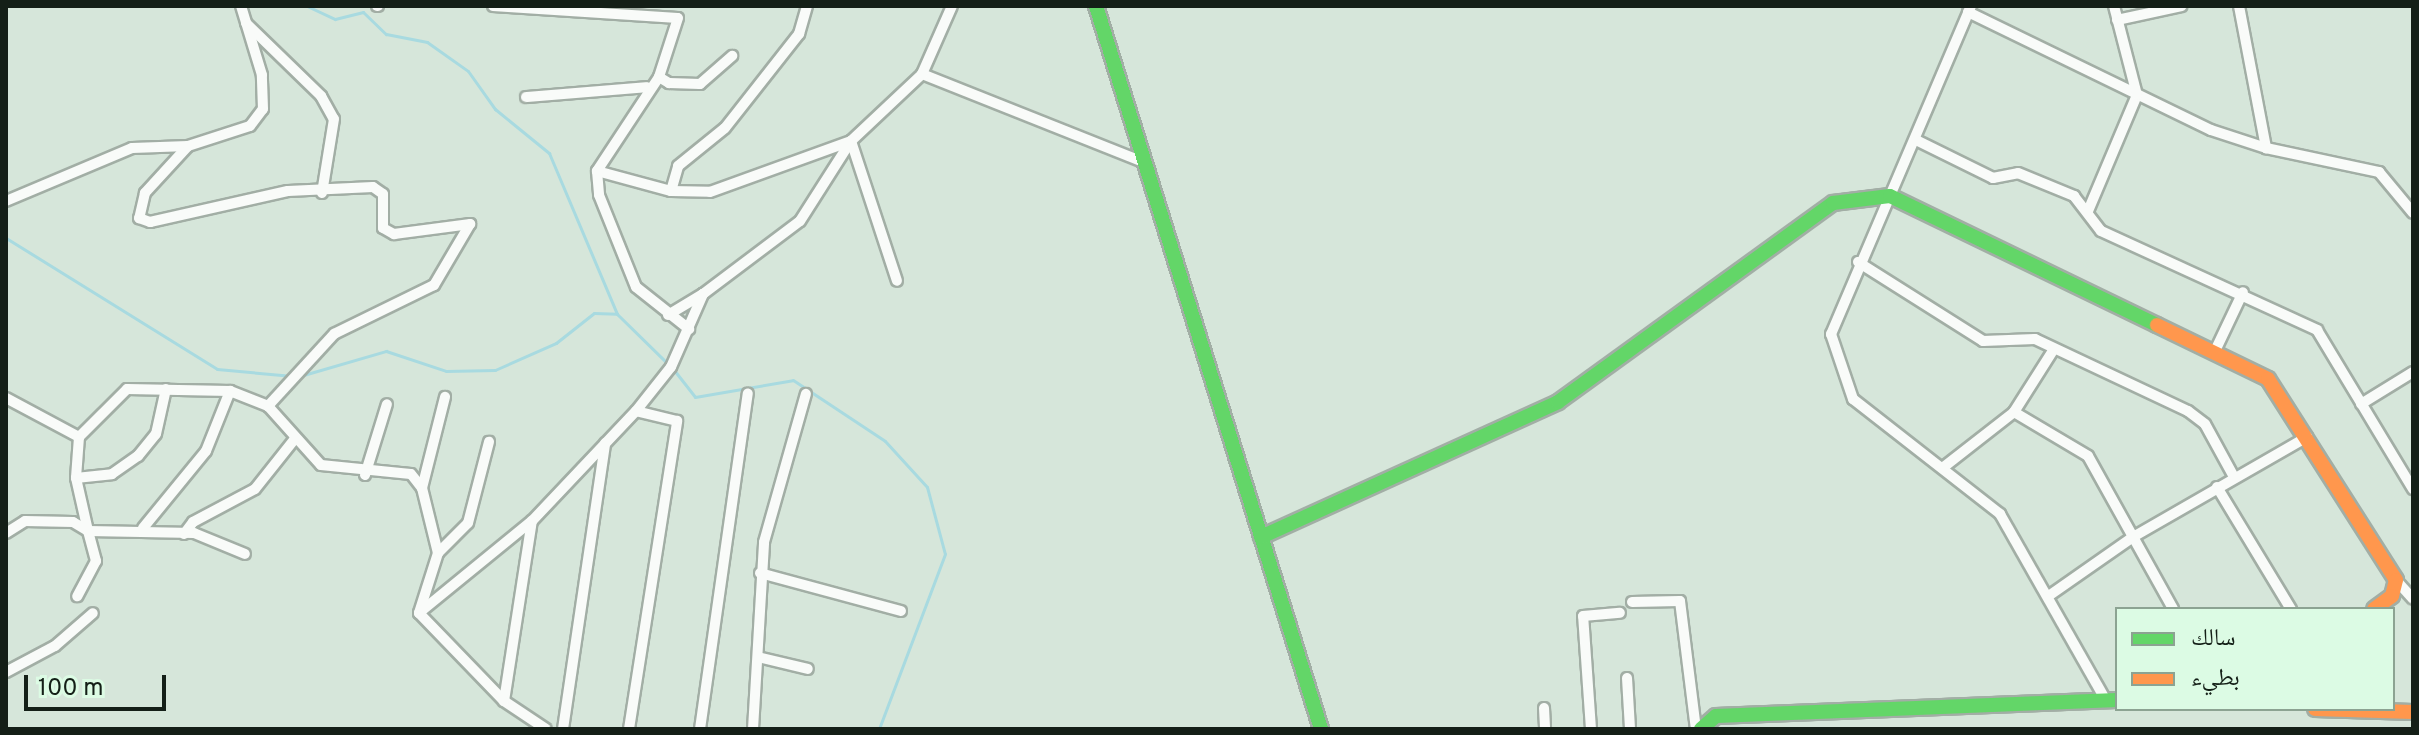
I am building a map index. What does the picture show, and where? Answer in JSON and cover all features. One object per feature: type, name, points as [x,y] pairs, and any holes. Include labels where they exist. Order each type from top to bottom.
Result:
[{"type":"street","points":[[6,201],[132,148],[188,146],[228,138],[263,109],[262,75],[241,6]]},
{"type":"street","points":[[493,6],[678,12],[659,77],[647,87],[597,171],[599,195],[636,287],[689,329]]},
{"type":"street","points":[[671,191],[678,166],[725,128],[799,34],[807,6]]},
{"type":"street","points":[[668,315],[703,294],[800,221],[851,141],[922,74],[952,6]]},
{"type":"street","points":[[1096,6],[1321,729]]},
{"type":"street","points":[[2088,205],[2137,95],[2114,6]]},
{"type":"street","points":[[2117,20],[2182,6]]},
{"type":"street","points":[[2239,6],[2266,148]]},
{"type":"street","points":[[1632,602],[1680,601],[1698,729],[1716,716],[2111,700],[2000,514],[1945,466],[1850,393],[1831,323],[1916,140],[1970,9],[2137,95],[2266,148],[2379,172],[2413,213]]},
{"type":"street","points":[[245,21],[321,96],[334,119],[322,193]]},
{"type":"street","points":[[659,77],[700,84],[732,56]]},
{"type":"street","points":[[922,74],[1146,163]]},
{"type":"street","points":[[526,97],[647,87]]},
{"type":"street","points":[[1916,140],[1993,178],[2018,173],[2088,205],[2101,231],[2243,292],[2317,330],[2413,489]]},
{"type":"street","points":[[597,171],[671,191],[733,188],[851,141]]},
{"type":"street","points":[[851,141],[897,281]]},
{"type":"street","points":[[188,146],[145,193],[139,218],[150,222],[288,191],[322,193],[373,187],[383,194],[383,228],[394,234],[463,221],[471,230],[434,285],[334,334],[268,406]]},
{"type":"street","points":[[1261,537],[1558,402],[1833,203],[1890,196],[2268,379],[2396,580],[2413,599]]},
{"type":"street","points":[[1858,262],[1983,341],[2035,339],[2199,418],[2234,477]]},
{"type":"street","points":[[2215,351],[2243,292]]},
{"type":"street","points":[[419,613],[532,521],[636,411],[671,367],[703,294]]},
{"type":"street","points":[[1945,466],[2014,412],[2054,349]]},
{"type":"street","points":[[2361,404],[2413,372]]},
{"type":"street","points":[[77,596],[96,561],[76,478],[79,437],[127,389],[230,391],[268,406],[294,440],[321,465],[365,475],[411,474],[422,488],[438,553]]},
{"type":"street","points":[[76,478],[112,474],[138,456],[156,434],[166,389]]},
{"type":"street","points":[[143,528],[206,451],[230,391]]},
{"type":"street","points":[[700,729],[748,393]]},
{"type":"street","points":[[753,729],[762,658],[760,573],[806,394]]},
{"type":"street","points":[[422,488],[445,397]]},
{"type":"street","points":[[6,398],[79,437]]},
{"type":"street","points":[[365,475],[387,404]]},
{"type":"street","points":[[629,729],[677,421],[636,411]]},
{"type":"street","points":[[2014,412],[2088,456],[2172,607]]},
{"type":"street","points":[[2050,595],[2133,537],[2307,437]]},
{"type":"street","points":[[184,534],[193,522],[255,489],[294,440]]},
{"type":"street","points":[[419,613],[438,553],[468,523],[489,442]]},
{"type":"street","points":[[563,729],[605,443]]},
{"type":"street","points":[[2217,487],[2290,607]]},
{"type":"street","points":[[6,533],[25,521],[73,522],[88,531],[143,528],[184,534],[245,554]]},
{"type":"street","points":[[504,701],[532,521]]},
{"type":"street","points":[[760,573],[901,611]]},
{"type":"street","points":[[2377,607],[2392,596],[2396,580]]},
{"type":"street","points":[[6,672],[55,646],[93,613]]},
{"type":"street","points":[[419,613],[504,701],[546,729]]},
{"type":"street","points":[[1591,729],[1583,616],[1620,613]]},
{"type":"street","points":[[762,658],[808,669]]},
{"type":"street","points":[[1627,678],[1630,729]]},
{"type":"street","points":[[1544,708],[1545,729]]},
{"type":"street","points":[[2380,711],[2413,712]]},
{"type":"waterway","points":[[307,6],[335,19],[363,12],[386,34],[427,42],[468,71],[495,109],[549,153],[617,314],[669,365]]},
{"type":"waterway","points":[[6,238],[217,369],[293,376]]},
{"type":"waterway","points":[[300,376],[386,351],[446,371],[495,370],[556,343],[594,313],[617,314]]},
{"type":"waterway","points":[[674,370],[695,397],[793,380],[885,441],[927,487],[945,554],[879,729]]},
{"type":"traffic: fast","points":[[1096,6],[1321,729]]},
{"type":"traffic: fast","points":[[1261,537],[1558,402],[1833,203],[1890,196],[2157,325]]},
{"type":"traffic: fast","points":[[1701,729],[1716,716],[2115,700]]},
{"type":"traffic: slow","points":[[2157,325],[2268,379],[2396,580],[2392,596],[2377,607]]},
{"type":"traffic: slow","points":[[2380,711],[2413,712]]}]
